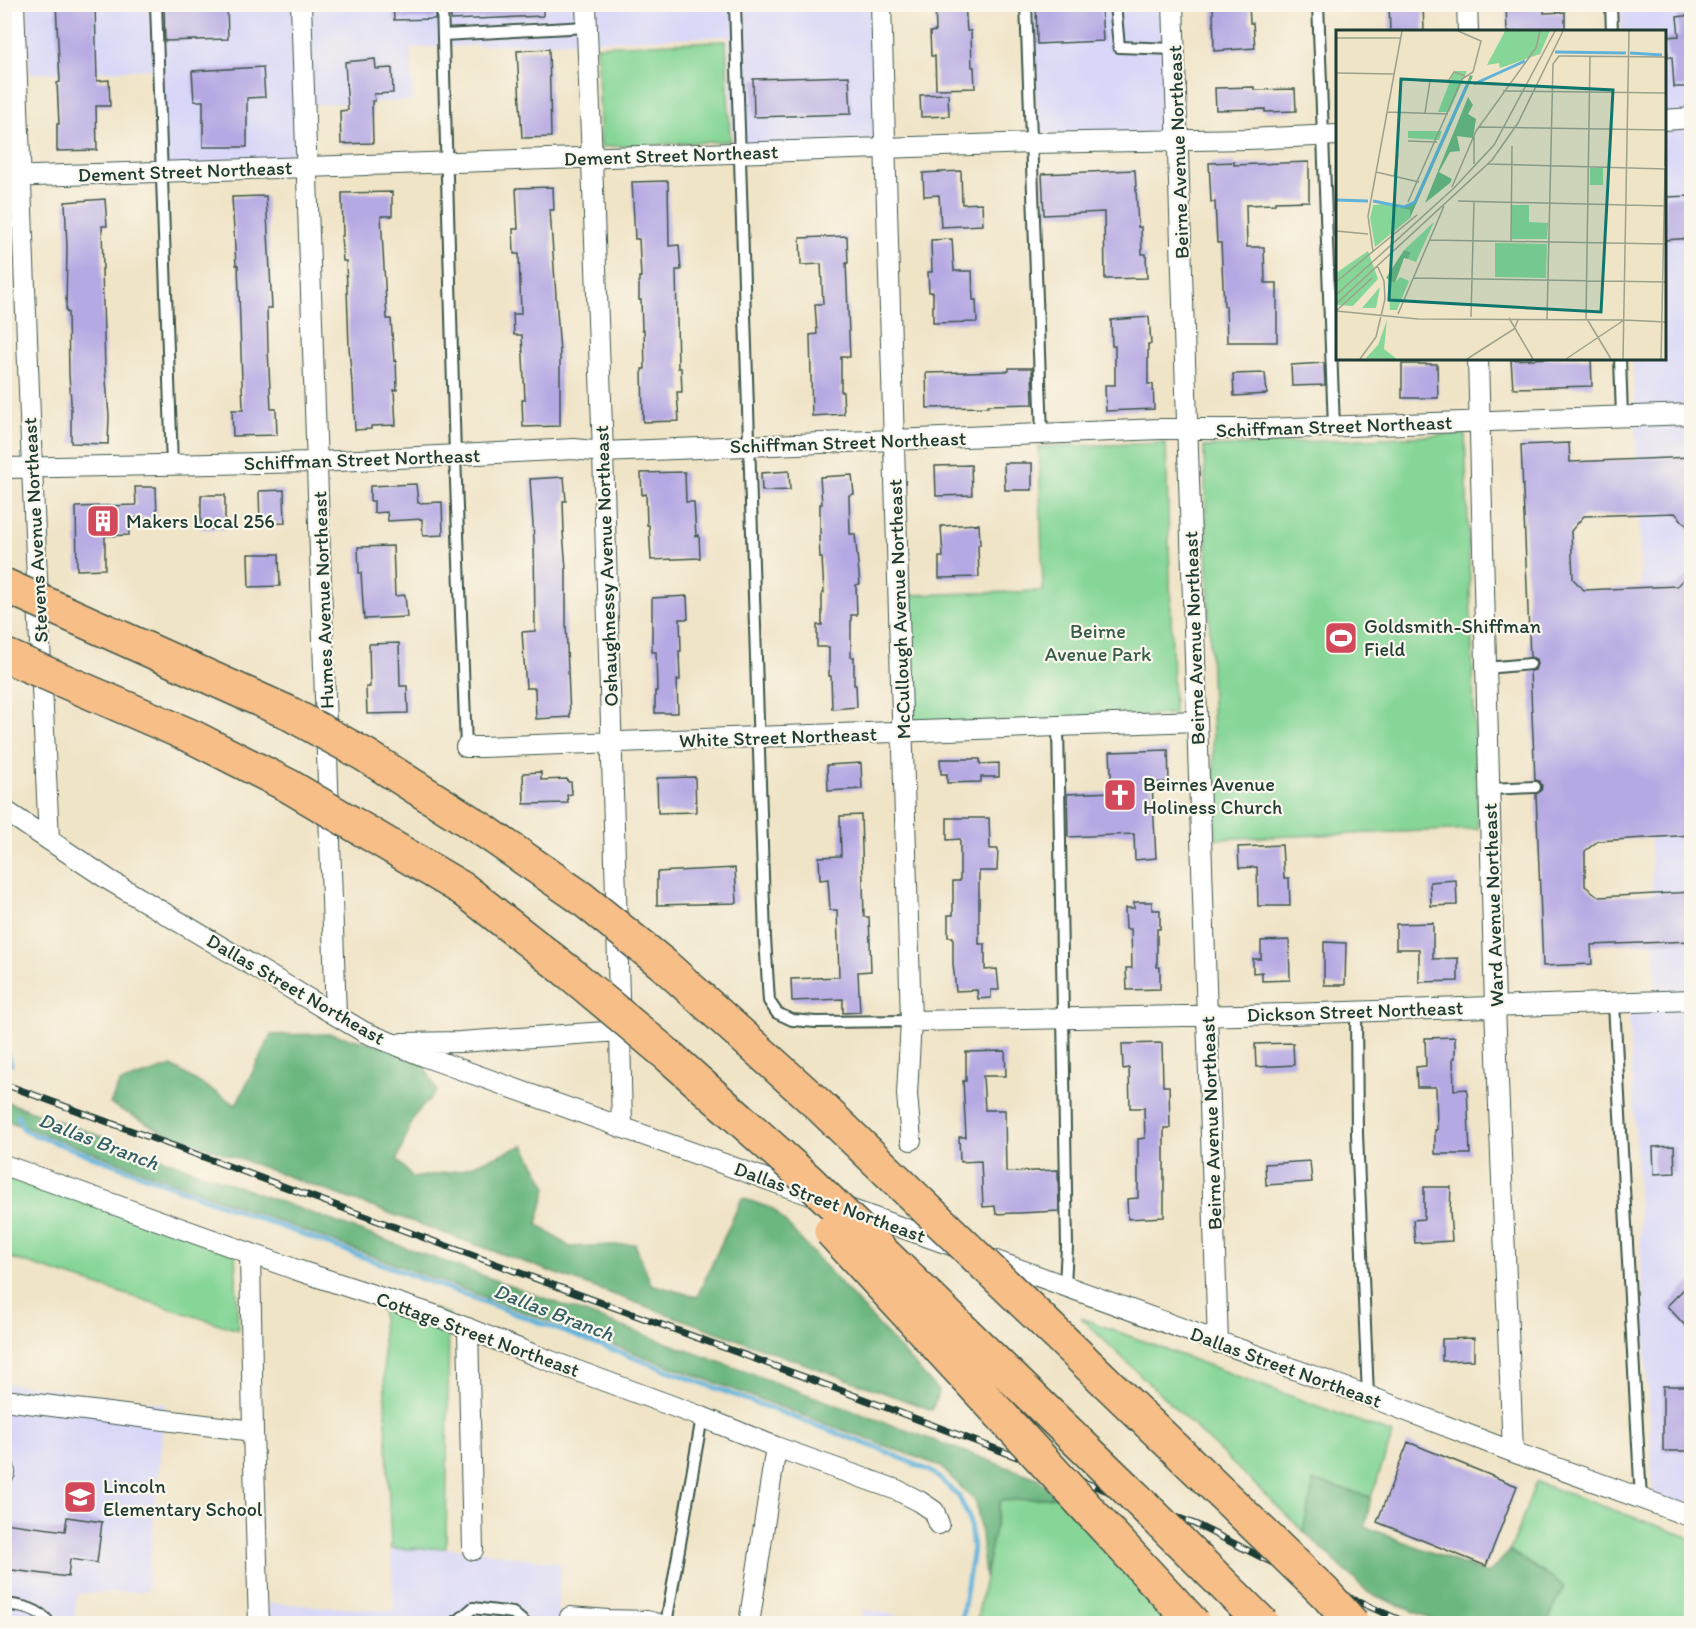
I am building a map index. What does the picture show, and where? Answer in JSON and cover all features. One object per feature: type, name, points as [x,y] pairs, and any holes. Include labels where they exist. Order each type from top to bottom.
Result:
[{"type":"highway","points":[[4,585],[287,712],[385,768],[486,832],[580,897],[663,964],[822,1108],[1353,1623]]},
{"type":"highway","points":[[4,655],[222,751],[289,786],[463,889],[572,974],[669,1056],[808,1180],[1263,1623]]},
{"type":"highway","points":[[669,1056],[1194,1623]]},
{"type":"street","name":"Stevens Avenue Northeast","points":[[14,4],[12,176],[32,468],[49,840]]},
{"type":"street","name":"Humes Avenue Northeast","points":[[301,4],[336,1015]]},
{"type":"street","name":"Oshaughnessy Avenue Northeast","points":[[586,4],[603,452],[622,1128]]},
{"type":"street","name":"McCullough Avenue Northeast","points":[[881,4],[911,1021],[908,1094],[911,1140]]},
{"type":"street","name":"Beirne Avenue Northeast","points":[[1173,4],[1218,1343]]},
{"type":"street","points":[[1467,4],[1468,30]]},
{"type":"street","points":[[1666,120],[1692,118]]},
{"type":"street","name":"Dement Street Northeast","points":[[12,176],[1032,143],[1330,136]]},
{"type":"street","name":"Ward Avenue Northeast","points":[[1478,360],[1495,1006],[1513,1452]]},
{"type":"street","name":"Schiffman Street Northeast","points":[[4,468],[318,462],[574,449],[603,452],[1042,434],[1334,427],[1692,414]]},
{"type":"street","name":"White Street Northeast","points":[[466,747],[1197,721]]},
{"type":"street","name":"Dallas Street Northeast","points":[[4,810],[109,880],[364,1032],[426,1057],[622,1128],[1065,1285],[1692,1517]]},
{"type":"street","name":"Dickson Street Northeast","points":[[911,1021],[1356,1012],[1692,1000]]},
{"type":"street","points":[[393,1043],[460,1042],[620,1031]]},
{"type":"street","name":"Cottage Street Northeast","points":[[4,1165],[468,1328],[776,1447],[897,1490],[934,1511],[939,1524]]},
{"type":"street","points":[[250,1253],[259,1623]]},
{"type":"street","points":[[468,1328],[473,1550]]},
{"type":"street","points":[[4,1400],[253,1431]]},
{"type":"street","points":[[750,1623],[776,1447]]},
{"type":"street","points":[[4,1466],[5,1473]]},
{"type":"street","points":[[570,1617],[658,1623]]},
{"type":"lane","points":[[156,4],[172,466]]},
{"type":"lane","points":[[442,4],[466,747]]},
{"type":"lane","points":[[735,4],[748,445],[769,1000],[777,1013],[792,1020],[911,1021]]},
{"type":"lane","points":[[1026,4],[1042,434]]},
{"type":"lane","points":[[1115,4],[1119,47],[1174,49]]},
{"type":"lane","points":[[1318,4],[1330,136],[1334,427]]},
{"type":"lane","points":[[1611,4],[1612,30]]},
{"type":"lane","points":[[442,35],[587,27]]},
{"type":"lane","points":[[1620,360],[1622,417]]},
{"type":"lane","points":[[1486,668],[1530,664]]},
{"type":"lane","points":[[1058,726],[1067,1247],[1065,1285]]},
{"type":"lane","points":[[1490,789],[1535,787]]},
{"type":"lane","points":[[1614,1004],[1641,1500]]},
{"type":"lane","points":[[1356,1012],[1358,1134],[1368,1396]]},
{"type":"lane","points":[[666,1623],[702,1417]]},
{"type":"lane","points":[[4,1604],[26,1607],[38,1612],[50,1623]]},
{"type":"lane","points":[[452,1623],[473,1608],[513,1613],[526,1623]]},
{"type":"shaded area","points":[[27,5],[874,5],[878,143],[734,148],[729,36],[411,48],[413,101],[295,105],[295,162],[155,168],[152,69],[30,74]]},
{"type":"shaded area","points":[[1032,5],[1165,5],[1170,133],[1038,134]]},
{"type":"shaded area","points":[[1621,5],[1692,5],[1691,1507],[1653,1494],[1628,994],[1656,992],[1633,360],[1666,360],[1666,30],[1622,30]]},
{"type":"shaded area","name":"Lincoln Elementary School","points":[[5,1383],[165,1404],[147,1591],[77,1594],[74,1623],[5,1624]]},
{"type":"shaded area","points":[[446,1548],[560,1563],[558,1618],[588,1623],[270,1623],[268,1603],[394,1611],[391,1549]]},
{"type":"shaded area","points":[[864,1609],[931,1623],[861,1623]]},
{"type":"green space","points":[[726,41],[730,141],[601,147],[597,46]]},
{"type":"green space","name":"Goldsmith-Shiffman Field","points":[[1465,434],[1478,829],[1216,839],[1204,447]]},
{"type":"green space","name":"Beirne Avenue Park","points":[[1166,443],[1174,714],[914,726],[909,595],[1043,591],[1039,447]]},
{"type":"green space","points":[[331,1034],[418,1054],[437,1091],[414,1116],[397,1160],[413,1178],[461,1170],[524,1145],[547,1187],[537,1224],[570,1247],[635,1244],[651,1284],[697,1297],[742,1198],[773,1209],[939,1392],[932,1410],[160,1130],[110,1104],[119,1083],[172,1066],[236,1105],[271,1035]]},
{"type":"green space","points":[[4,1101],[1037,1478],[1057,1497],[1000,1501],[985,1578],[976,1502],[940,1466],[5,1120]]},
{"type":"green space","points":[[4,1162],[235,1249],[238,1330],[5,1256]]},
{"type":"green space","points":[[381,1292],[449,1314],[446,1548],[391,1549]]},
{"type":"green space","points":[[1081,1318],[1393,1434],[1371,1497],[1315,1481],[1303,1531]]},
{"type":"green space","points":[[1314,1481],[1371,1497],[1365,1527],[1488,1574],[1510,1551],[1564,1586],[1547,1623],[1442,1623],[1369,1593],[1303,1531]]},
{"type":"green space","points":[[1536,1482],[1691,1538],[1691,1623],[1547,1623],[1563,1586],[1510,1551]]},
{"type":"green space","points":[[1057,1497],[1175,1624],[976,1624],[1000,1501]]},
{"type":"building","points":[[56,4],[95,4],[97,81],[109,80],[110,106],[96,106],[97,150],[57,151],[57,124],[59,124],[57,83],[60,82]]},
{"type":"building","points":[[164,4],[227,4],[228,39],[165,41]]},
{"type":"building","points":[[393,4],[435,4],[435,19],[394,20]]},
{"type":"building","points":[[450,4],[543,4],[543,16],[451,20]]},
{"type":"building","points":[[935,4],[965,4],[967,31],[971,31],[975,88],[936,89],[935,56],[931,56],[930,32],[936,31]]},
{"type":"building","points":[[1036,4],[1101,4],[1103,41],[1037,44]]},
{"type":"building","points":[[1213,4],[1249,4],[1255,48],[1214,51]]},
{"type":"building","points":[[1389,4],[1423,4],[1424,30],[1390,30]]},
{"type":"building","points":[[1506,4],[1544,4],[1544,13],[1565,12],[1565,30],[1507,30]]},
{"type":"building","points":[[1692,15],[1692,87],[1674,87],[1672,57],[1668,57],[1666,37],[1679,36],[1677,17]]},
{"type":"building","points":[[549,49],[551,137],[522,138],[517,51]]},
{"type":"building","points":[[375,59],[376,69],[392,68],[393,93],[374,94],[375,101],[372,101],[373,143],[341,144],[340,111],[348,110],[345,62]]},
{"type":"building","points":[[263,67],[265,97],[247,98],[247,147],[203,147],[203,101],[194,101],[192,71]]},
{"type":"building","points":[[849,76],[851,114],[754,117],[753,79]]},
{"type":"building","points":[[1254,87],[1254,90],[1295,89],[1296,111],[1216,110],[1215,88]]},
{"type":"building","points":[[948,94],[949,116],[921,117],[920,95]]},
{"type":"building","points":[[1234,162],[1234,165],[1309,162],[1309,201],[1246,205],[1247,247],[1264,247],[1265,283],[1277,283],[1277,342],[1227,342],[1221,243],[1217,243],[1215,202],[1211,202],[1209,163]]},
{"type":"building","points":[[1135,170],[1138,227],[1141,227],[1142,254],[1146,254],[1147,278],[1105,279],[1104,212],[1044,215],[1042,174]]},
{"type":"building","points":[[961,171],[962,204],[982,203],[983,225],[941,227],[939,195],[924,196],[923,173]]},
{"type":"building","points":[[668,181],[669,246],[679,245],[681,270],[676,270],[678,368],[681,368],[682,392],[677,392],[679,421],[643,422],[644,330],[642,330],[641,300],[639,300],[639,277],[641,277],[639,239],[635,239],[632,182]]},
{"type":"building","points":[[553,187],[554,210],[550,210],[560,353],[560,426],[523,427],[522,400],[525,400],[522,335],[514,335],[513,314],[521,314],[519,254],[514,254],[513,229],[518,229],[516,188]]},
{"type":"building","points":[[392,192],[392,216],[381,216],[387,319],[391,319],[394,361],[396,360],[397,390],[394,390],[396,425],[371,426],[371,429],[355,430],[346,261],[343,261],[341,236],[343,236],[342,193]]},
{"type":"building","points":[[266,196],[272,308],[267,308],[268,350],[271,409],[276,409],[277,435],[233,436],[232,410],[243,410],[238,265],[236,265],[232,197]]},
{"type":"building","points":[[1692,196],[1692,238],[1666,240],[1666,197]]},
{"type":"building","points":[[105,199],[107,226],[102,226],[102,269],[109,416],[108,444],[71,443],[65,202]]},
{"type":"building","points":[[847,236],[850,357],[841,357],[841,392],[843,392],[844,414],[812,416],[810,335],[817,334],[815,304],[823,304],[821,264],[801,265],[800,238]]},
{"type":"building","points":[[952,239],[954,271],[972,271],[973,300],[976,300],[977,322],[933,323],[933,292],[929,292],[928,272],[932,272],[931,240]]},
{"type":"building","points":[[1149,317],[1151,344],[1148,344],[1148,384],[1153,384],[1154,409],[1106,411],[1105,385],[1115,385],[1115,346],[1112,346],[1111,320]]},
{"type":"building","points":[[1511,360],[1591,360],[1592,386],[1513,388]]},
{"type":"building","points":[[1324,363],[1325,385],[1292,386],[1291,365]]},
{"type":"building","points":[[1402,364],[1437,364],[1438,398],[1402,398]]},
{"type":"building","points":[[1009,368],[1032,368],[1033,404],[927,408],[926,373],[1009,371]]},
{"type":"building","points":[[1265,373],[1267,394],[1234,396],[1233,374]]},
{"type":"building","points":[[1569,443],[1570,462],[1692,457],[1692,531],[1675,513],[1584,516],[1571,531],[1573,579],[1584,590],[1677,586],[1692,570],[1692,835],[1598,841],[1585,851],[1585,886],[1599,897],[1692,892],[1692,941],[1591,945],[1592,964],[1543,966],[1536,794],[1541,791],[1542,786],[1539,781],[1535,780],[1530,671],[1535,670],[1537,664],[1536,659],[1530,657],[1521,445]]},
{"type":"building","points":[[1004,463],[1032,463],[1032,490],[1005,490]]},
{"type":"building","points":[[971,465],[972,495],[936,496],[935,466]]},
{"type":"building","points":[[789,471],[790,490],[762,491],[761,473]]},
{"type":"building","points":[[685,472],[686,502],[694,502],[700,558],[651,560],[646,494],[642,495],[641,473]]},
{"type":"building","points":[[852,475],[854,494],[849,495],[850,534],[855,534],[860,584],[856,585],[857,615],[851,615],[851,657],[854,657],[857,707],[832,709],[829,647],[817,647],[817,625],[822,625],[822,593],[824,593],[819,536],[820,504],[822,504],[820,477]]},
{"type":"building","points":[[564,477],[566,501],[563,501],[563,532],[570,717],[536,719],[535,688],[526,688],[522,632],[535,631],[534,540],[530,479]]},
{"type":"building","points":[[416,484],[418,503],[442,502],[443,535],[423,536],[422,519],[388,521],[387,512],[374,513],[374,501],[370,501],[370,486]]},
{"type":"building","points":[[135,487],[156,487],[157,518],[128,518],[129,535],[105,536],[105,569],[77,570],[76,507],[136,505]]},
{"type":"building","points":[[284,490],[285,523],[260,524],[259,491]]},
{"type":"building","points":[[201,495],[225,495],[225,529],[201,529]]},
{"type":"building","points":[[979,524],[979,577],[939,578],[939,557],[943,557],[941,526]]},
{"type":"building","points":[[393,546],[395,596],[405,595],[407,617],[364,619],[358,547]]},
{"type":"building","points":[[248,554],[279,554],[280,586],[249,587]]},
{"type":"building","points":[[687,596],[688,619],[680,619],[678,713],[655,713],[656,652],[652,652],[652,598]]},
{"type":"building","points":[[399,643],[400,686],[407,686],[408,713],[367,714],[366,687],[370,687],[369,644]]},
{"type":"building","points":[[1168,750],[1169,782],[1152,783],[1156,858],[1135,860],[1134,834],[1068,837],[1067,794],[1112,792],[1110,752]]},
{"type":"building","points":[[940,759],[980,759],[980,764],[999,763],[999,777],[981,777],[981,782],[947,783],[947,774],[941,774]]},
{"type":"building","points":[[861,763],[862,789],[828,791],[827,765]]},
{"type":"building","points":[[541,772],[541,780],[567,779],[571,782],[572,794],[567,795],[568,803],[524,804],[523,773]]},
{"type":"building","points":[[695,777],[696,812],[658,813],[657,778]]},
{"type":"building","points":[[861,815],[864,917],[869,917],[871,971],[858,972],[860,1012],[843,1013],[843,999],[792,1001],[791,979],[839,977],[837,910],[830,910],[828,879],[820,880],[819,857],[841,856],[840,816]]},
{"type":"building","points":[[947,818],[989,818],[990,849],[998,849],[997,871],[979,871],[979,944],[985,944],[985,970],[997,969],[999,990],[991,990],[991,998],[978,999],[977,990],[956,991],[953,937],[948,937],[948,915],[953,915],[953,881],[960,881],[960,839],[947,840]]},
{"type":"building","points":[[1282,845],[1284,878],[1289,878],[1290,906],[1258,906],[1257,867],[1239,868],[1238,847]]},
{"type":"building","points":[[735,868],[737,903],[657,905],[657,872]]},
{"type":"building","points":[[1456,880],[1457,905],[1431,906],[1430,882]]},
{"type":"building","points":[[1134,902],[1152,902],[1152,910],[1160,910],[1160,929],[1157,929],[1157,967],[1160,967],[1160,989],[1127,990],[1126,968],[1132,968],[1131,929],[1126,929],[1125,908],[1134,908]]},
{"type":"building","points":[[1433,923],[1433,959],[1458,958],[1458,981],[1419,982],[1419,949],[1396,949],[1396,924]]},
{"type":"building","points":[[1289,940],[1290,980],[1262,981],[1262,972],[1253,973],[1253,959],[1261,959],[1261,941]]},
{"type":"building","points":[[1324,942],[1346,943],[1345,985],[1324,985]]},
{"type":"building","points":[[1455,1037],[1454,1090],[1467,1089],[1470,1154],[1435,1154],[1436,1087],[1417,1087],[1416,1067],[1426,1066],[1425,1038]]},
{"type":"building","points":[[1162,1043],[1163,1086],[1169,1086],[1170,1128],[1164,1128],[1164,1217],[1128,1219],[1127,1199],[1138,1198],[1138,1139],[1145,1138],[1144,1108],[1130,1108],[1129,1068],[1123,1069],[1122,1044]]},
{"type":"building","points":[[1293,1043],[1294,1065],[1256,1067],[1255,1044]]},
{"type":"building","points":[[1005,1051],[1006,1076],[983,1076],[985,1110],[1005,1110],[1006,1172],[1058,1170],[1059,1211],[996,1214],[995,1206],[983,1207],[981,1161],[960,1162],[959,1137],[966,1137],[963,1081],[966,1081],[966,1052]]},
{"type":"building","points":[[1674,1146],[1675,1173],[1654,1174],[1653,1147]]},
{"type":"building","points":[[1310,1161],[1312,1182],[1266,1185],[1265,1164]]},
{"type":"building","points":[[1424,1187],[1451,1187],[1452,1241],[1415,1243],[1413,1220],[1424,1219]]},
{"type":"building","points":[[1692,1281],[1692,1333],[1667,1306]]},
{"type":"building","points":[[1474,1338],[1474,1360],[1442,1361],[1442,1339]]},
{"type":"building","points":[[1663,1386],[1692,1386],[1692,1451],[1663,1451]]},
{"type":"building","points":[[1408,1442],[1517,1486],[1486,1566],[1377,1522]]},
{"type":"building","points":[[67,1517],[102,1522],[97,1563],[70,1559],[68,1577],[4,1569],[4,1523],[65,1531]]},
{"type":"waterway","name":"Dallas Branch","points":[[4,1047],[11,1064]]},
{"type":"waterway","name":"Dallas Branch","points":[[17,1115],[24,1131],[885,1451],[932,1472],[958,1495],[969,1518],[973,1548],[961,1624]]},
{"type":"railway","points":[[4,1084],[829,1386],[1195,1524],[1289,1571],[1409,1624]]},
{"type":"place","name":"Makers Local 256","points":[[103,521]]},
{"type":"place","name":"Goldsmith-Shiffman Field","points":[[1341,638]]},
{"type":"place","name":"Beirnes Avenue Holiness Church","points":[[1120,795]]},
{"type":"place","name":"Lincoln Elementary School","points":[[80,1497]]}]
